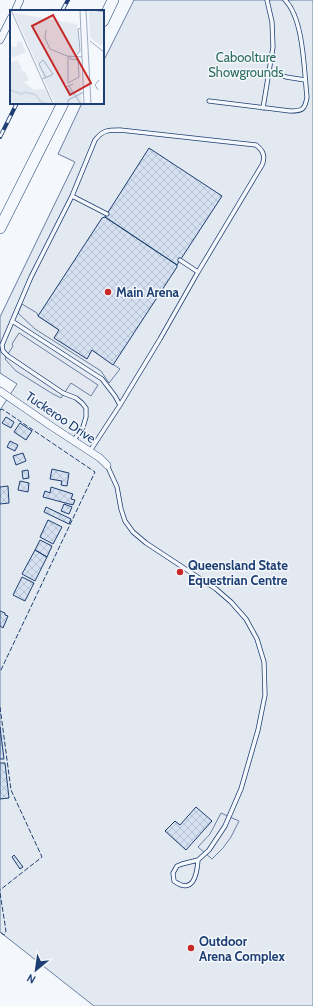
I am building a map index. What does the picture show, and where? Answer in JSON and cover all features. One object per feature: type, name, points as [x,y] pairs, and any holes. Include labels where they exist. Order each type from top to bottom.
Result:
[{"type":"main road","points":[[104,18],[113,0]]},
{"type":"main road","points":[[0,228],[62,104]]},
{"type":"street","points":[[15,10],[20,0]]},
{"type":"street","points":[[0,40],[10,20]]},
{"type":"street","name":"Tuckeroo Drive","points":[[0,392],[74,440],[100,458],[107,465]]},
{"type":"lane","points":[[263,108],[273,47],[271,16],[267,0]]},
{"type":"lane","points":[[209,101],[290,111],[304,109],[307,97],[299,28],[292,8],[285,0]]},
{"type":"lane","points":[[269,70],[286,77],[305,80]]},
{"type":"lane","points":[[74,440],[83,427],[86,417],[86,408],[76,398],[63,393],[8,356],[3,351],[2,345],[32,277],[72,196],[96,140],[100,134],[105,131],[120,130],[256,145],[261,149],[263,154],[264,160],[262,165],[160,339],[90,451]]},
{"type":"lane","points":[[72,196],[107,214]]},
{"type":"lane","points":[[180,260],[198,272]]},
{"type":"lane","points":[[12,321],[102,379],[120,405]]},
{"type":"lane","points":[[107,465],[117,487],[125,522],[133,532],[146,543],[216,589],[231,602],[246,619],[257,639],[264,662],[265,695],[258,730],[241,788],[225,826],[209,850],[198,860],[177,866],[173,873],[174,881],[180,885],[186,886],[190,884],[195,879],[198,860]]},
{"type":"green space","name":"Queensland State Equestrian Centre","points":[[134,0],[313,0],[313,1006],[94,1006],[0,932],[0,410],[17,384],[0,373],[0,317],[75,162],[58,154],[82,104],[104,104],[104,60]]},
{"type":"shaded area","points":[[22,304],[37,313],[38,316],[59,330],[87,358],[92,350],[120,369],[109,383],[101,371],[35,329],[18,313]]},
{"type":"shaded area","points":[[19,333],[98,385],[91,396],[71,383],[61,398],[16,371],[5,359]]},
{"type":"shaded area","points":[[221,813],[239,821],[231,837],[212,859],[198,847],[210,834]]},
{"type":"building","points":[[149,148],[222,196],[177,265],[105,217]]},
{"type":"building","name":"Main Arena","points":[[105,217],[177,265],[113,365],[92,350],[87,359],[54,338],[59,330],[38,316],[102,218]]},
{"type":"building","points":[[6,417],[14,422],[11,428],[2,423]]},
{"type":"building","points":[[20,423],[32,431],[26,440],[14,432]]},
{"type":"building","points":[[10,441],[18,445],[15,451],[7,447]]},
{"type":"building","points":[[23,453],[26,461],[16,465],[13,456]]},
{"type":"building","points":[[52,469],[69,473],[67,486],[61,485],[62,481],[50,479]]},
{"type":"building","points":[[28,470],[29,478],[23,479],[22,471]]},
{"type":"building","points":[[20,481],[29,483],[28,492],[18,490]]},
{"type":"building","points":[[8,486],[9,503],[0,504],[0,487]]},
{"type":"building","points":[[51,487],[73,494],[71,499],[75,500],[73,505],[43,497],[45,491],[50,493]]},
{"type":"building","points":[[64,504],[72,507],[69,514],[61,511]]},
{"type":"building","points":[[46,507],[71,519],[69,524],[44,512]]},
{"type":"building","points":[[48,520],[62,527],[53,544],[40,537]]},
{"type":"building","points":[[40,540],[52,546],[47,557],[35,550]]},
{"type":"building","points":[[35,550],[47,557],[35,581],[22,574]]},
{"type":"building","points":[[22,577],[34,583],[25,601],[13,595]]},
{"type":"building","points":[[0,611],[8,616],[3,628],[0,626]]},
{"type":"building","points":[[0,727],[4,759],[0,759]]},
{"type":"building","points":[[0,763],[5,763],[9,798],[0,799]]},
{"type":"building","points":[[196,807],[212,821],[186,850],[165,831],[175,821],[180,825]]},
{"type":"building","points":[[14,855],[23,867],[20,869],[12,857]]},
{"type":"railway","points":[[63,10],[68,0]]},
{"type":"railway","points":[[0,137],[16,104]]},
{"type":"fence","points":[[0,410],[2,409],[95,472],[0,672]]},
{"type":"fence","points":[[0,707],[11,790],[42,857],[0,890]]},
{"type":"fence","points":[[0,893],[6,931],[4,935],[0,932]]},
{"type":"place","name":"Main Arena","points":[[108,292]]},
{"type":"place","name":"Queensland State Equestrian Centre","points":[[180,572]]},
{"type":"place","name":"Outdoor Arena Complex","points":[[191,948]]},
{"type":"park label","name":"Caboolture Showgrounds","points":[[246,64]]}]
